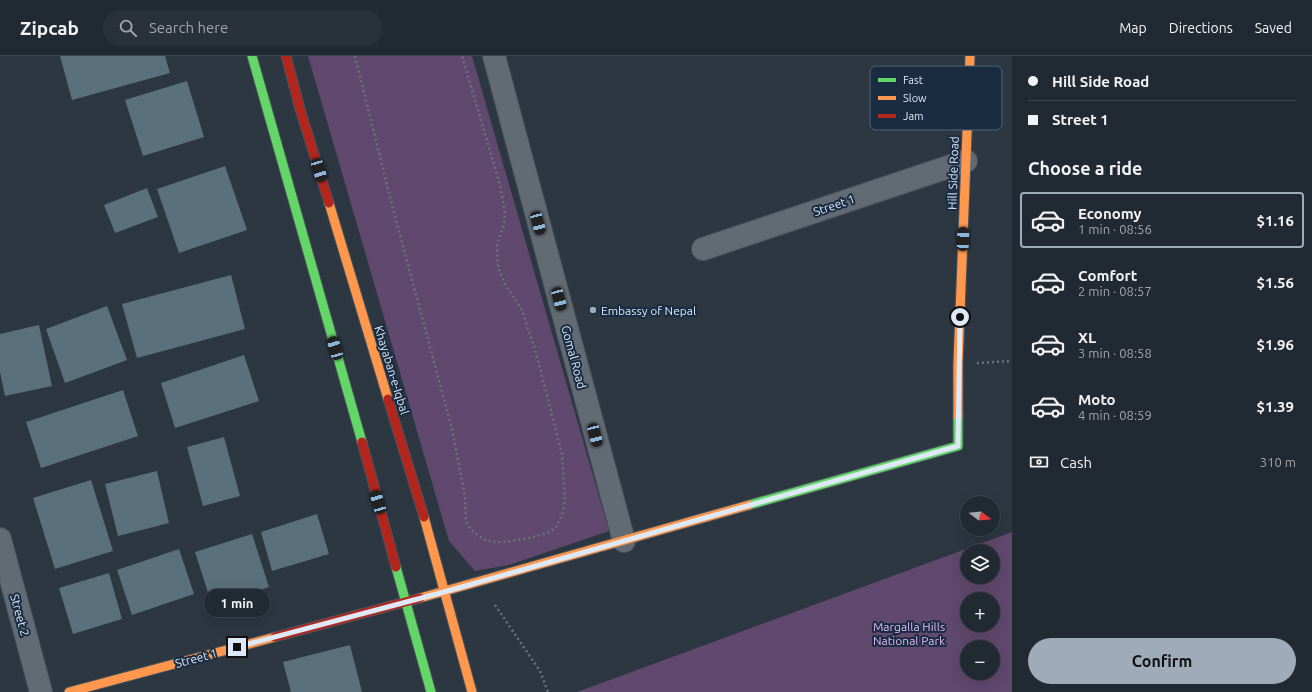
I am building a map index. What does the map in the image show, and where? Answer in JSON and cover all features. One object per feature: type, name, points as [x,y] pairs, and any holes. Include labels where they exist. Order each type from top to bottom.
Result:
[{"type":"main road","points":[[252,56],[431,692]]},
{"type":"main road","name":"Khayaban-e-Iqbal","points":[[286,56],[300,108],[430,536],[472,692]]},
{"type":"main road","name":"Hill Side Road","points":[[970,56],[970,66]]},
{"type":"main road","name":"Hill Side Road","points":[[624,541],[958,446],[958,364],[967,130]]},
{"type":"main road","name":"Street 1","points":[[69,692],[444,592],[624,541]]},
{"type":"street","name":"Gomal Road","points":[[494,56],[624,541]]},
{"type":"street","name":"Street 1","points":[[703,249],[966,161]]},
{"type":"street","name":"Street 2","points":[[0,539],[41,692]]},
{"type":"path","points":[[355,56],[393,209],[452,429],[465,496],[466,522],[471,530],[483,539],[493,542],[505,542],[530,538],[550,532],[557,526],[563,512],[565,499],[562,454],[535,349],[521,308],[506,286],[498,267],[497,244],[504,225],[505,213],[500,185],[462,56]]},
{"type":"path","points":[[958,364],[1012,361]]},
{"type":"path","points":[[495,605],[540,672],[548,692]]},
{"type":"green space","points":[[308,56],[472,56],[609,531],[509,565],[475,571],[449,541]]},
{"type":"green space","name":"Margalla Hills National Park","points":[[1012,532],[1012,692],[577,692],[960,551],[960,584],[1000,584],[1000,544],[979,544]]},
{"type":"building","points":[[60,56],[165,56],[170,73],[72,100]]},
{"type":"building","points":[[187,81],[204,137],[143,156],[125,100]]},
{"type":"building","points":[[225,166],[247,230],[179,253],[157,189]]},
{"type":"building","points":[[147,188],[158,217],[115,233],[104,205]]},
{"type":"building","points":[[231,275],[245,329],[137,358],[122,304]]},
{"type":"building","points":[[107,306],[127,360],[65,383],[46,329]]},
{"type":"building","points":[[39,325],[52,386],[5,396],[0,372],[0,334]]},
{"type":"building","points":[[244,355],[259,401],[175,428],[161,383]]},
{"type":"building","points":[[123,390],[138,436],[41,468],[26,422]]},
{"type":"building","points":[[224,437],[240,496],[203,506],[187,447]]},
{"type":"building","points":[[157,471],[169,523],[118,536],[105,484]]},
{"type":"building","points":[[91,480],[113,551],[55,569],[33,498]]},
{"type":"building","points":[[317,514],[329,554],[272,571],[261,532]]},
{"type":"building","points":[[252,534],[269,587],[212,605],[195,552]]},
{"type":"building","points":[[179,549],[194,594],[132,615],[117,570]]},
{"type":"building","points":[[109,573],[122,619],[73,634],[59,588]]},
{"type":"building","points":[[350,645],[362,692],[291,692],[283,662]]},
{"type":"traffic: fast","points":[[252,56],[362,442]]},
{"type":"traffic: fast","points":[[749,505],[958,446],[958,416]]},
{"type":"traffic: fast","points":[[396,567],[431,692]]},
{"type":"traffic: slow","points":[[970,56],[970,66]]},
{"type":"traffic: slow","points":[[958,416],[958,364],[967,130]]},
{"type":"traffic: slow","points":[[329,203],[388,399]]},
{"type":"traffic: slow","points":[[420,598],[749,505]]},
{"type":"traffic: slow","points":[[424,517],[472,692]]},
{"type":"traffic: slow","points":[[69,692],[275,637]]},
{"type":"traffic: jam","points":[[286,56],[300,109],[329,203]]},
{"type":"traffic: jam","points":[[388,399],[424,517]]},
{"type":"traffic: jam","points":[[362,442],[396,567]]},
{"type":"traffic: jam","points":[[275,637],[420,598]]},
{"type":"place","name":"Embassy of Nepal","points":[[593,310]]},
{"type":"route","points":[[237,647],[444,592],[958,446],[958,364],[960,317]]}]
